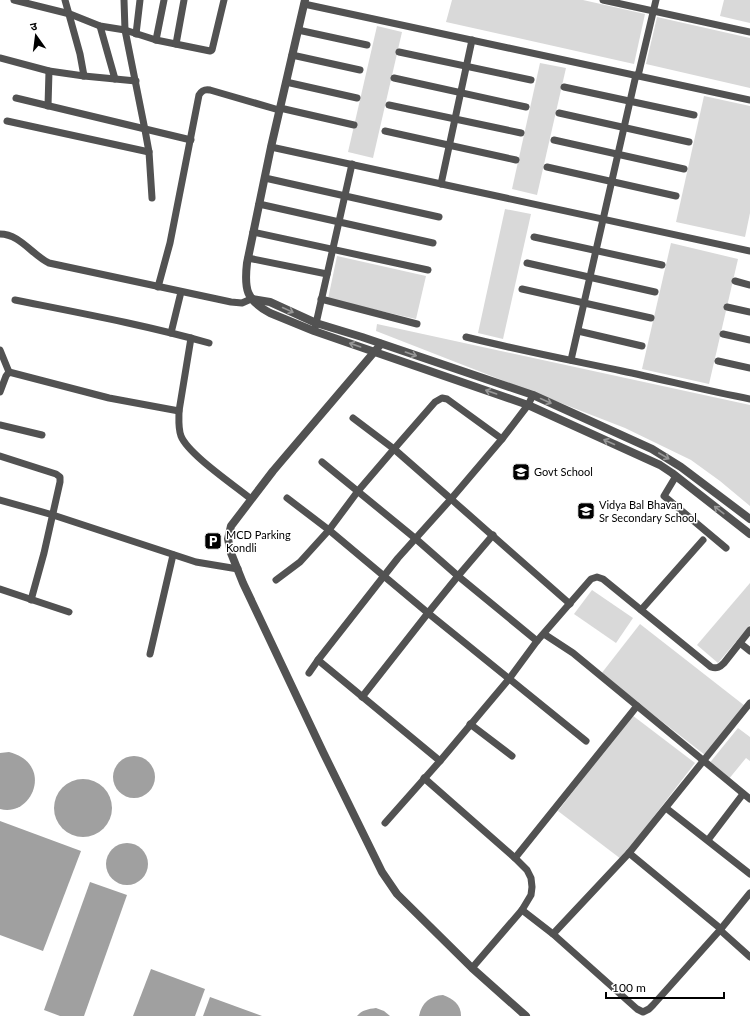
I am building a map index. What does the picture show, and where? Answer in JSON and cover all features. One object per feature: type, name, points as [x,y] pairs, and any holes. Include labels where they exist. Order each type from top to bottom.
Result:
[{"type":"street","points":[[14,0],[70,14],[100,26],[125,30],[156,40],[210,51],[212,50],[224,0]]},
{"type":"street","points":[[65,0],[70,14],[84,76]]},
{"type":"street","points":[[124,0],[125,30],[146,130],[152,198]]},
{"type":"street","points":[[136,34],[140,0]]},
{"type":"street","points":[[156,40],[164,0]]},
{"type":"street","points":[[176,44],[184,0]]},
{"type":"street","points":[[603,0],[750,32]]},
{"type":"street","points":[[571,360],[630,102],[656,0]]},
{"type":"street","points":[[251,299],[245,279],[248,258],[271,147],[304,2],[750,100]]},
{"type":"street","points":[[100,26],[115,79]]},
{"type":"street","points":[[298,30],[367,46]]},
{"type":"street","points":[[441,184],[472,40]]},
{"type":"street","points":[[399,52],[531,80]]},
{"type":"street","points":[[292,55],[360,70]]},
{"type":"street","points":[[0,58],[49,70],[84,76],[136,81]]},
{"type":"street","points":[[48,106],[49,70]]},
{"type":"street","points":[[394,78],[526,107]]},
{"type":"street","points":[[286,82],[357,98]]},
{"type":"street","points":[[564,87],[694,115]]},
{"type":"street","points":[[158,287],[170,243],[201,91],[210,90],[280,109],[354,125]]},
{"type":"street","points":[[16,98],[191,140]]},
{"type":"street","points":[[389,105],[520,133]]},
{"type":"street","points":[[559,113],[689,142]]},
{"type":"street","points":[[7,121],[149,152]]},
{"type":"street","points":[[385,131],[516,160]]},
{"type":"street","points":[[554,140],[684,169]]},
{"type":"street","points":[[271,147],[750,250]]},
{"type":"street","points":[[315,327],[352,164]]},
{"type":"street","points":[[547,167],[676,196]]},
{"type":"street","points":[[265,178],[439,217]]},
{"type":"street","points":[[259,204],[433,243]]},
{"type":"street","points":[[253,232],[428,270]]},
{"type":"street","points":[[0,234],[12,236],[41,260],[49,263],[242,304],[251,299],[270,302],[315,327],[374,352],[528,405],[660,465],[750,534]]},
{"type":"street","points":[[534,237],[662,265]]},
{"type":"street","points":[[248,258],[327,274]]},
{"type":"street","points":[[527,263],[655,292]]},
{"type":"street","points":[[735,281],[750,284]]},
{"type":"street","points":[[522,289],[650,318]]},
{"type":"street","points":[[172,332],[181,292]]},
{"type":"street","points":[[321,299],[417,324]]},
{"type":"street","points":[[16,300],[172,332],[209,343]]},
{"type":"street","points":[[727,307],[750,312]]},
{"type":"street","points":[[315,327],[381,344],[533,395],[652,449],[668,458],[750,520]]},
{"type":"street","points":[[578,331],[642,346]]},
{"type":"street","points":[[723,334],[750,340]]},
{"type":"street","points":[[466,337],[750,399]]},
{"type":"street","points":[[191,338],[179,411],[179,430],[181,436],[189,449],[251,499]]},
{"type":"street","points":[[381,344],[272,471],[230,526],[228,539],[230,553],[319,745],[382,872],[397,894],[472,968],[526,1016]]},
{"type":"street","points":[[0,350],[9,372]]},
{"type":"street","points":[[718,361],[750,368]]},
{"type":"street","points":[[9,372],[109,398],[179,411]]},
{"type":"street","points":[[0,392],[9,372]]},
{"type":"street","points":[[308,673],[384,577],[502,438],[528,405],[533,395]]},
{"type":"street","points":[[276,580],[300,562],[329,530],[358,491],[435,402],[442,398],[447,399],[502,438]]},
{"type":"street","points":[[354,418],[394,449],[570,604]]},
{"type":"street","points":[[0,425],[42,435]]},
{"type":"street","points":[[0,456],[56,474],[60,477],[44,553],[31,600]]},
{"type":"street","points":[[322,462],[416,539],[537,642]]},
{"type":"street","points":[[676,476],[664,496],[726,548]]},
{"type":"street","points":[[287,498],[329,530],[384,577],[586,741]]},
{"type":"street","points":[[0,500],[53,514],[196,562],[238,569]]},
{"type":"street","points":[[362,697],[428,613],[493,535]]},
{"type":"street","points":[[641,610],[703,540]]},
{"type":"street","points":[[150,654],[173,555]]},
{"type":"street","points":[[385,823],[440,761],[537,642],[591,579],[597,577],[603,579],[715,668],[720,667],[724,663],[750,630]]},
{"type":"street","points":[[0,589],[69,612]]},
{"type":"street","points":[[544,634],[573,653],[750,799]]},
{"type":"street","points":[[740,643],[750,651]]},
{"type":"street","points":[[318,660],[440,761]]},
{"type":"street","points":[[553,934],[629,853],[750,703]]},
{"type":"street","points":[[515,858],[637,706]]},
{"type":"street","points":[[470,724],[512,756]]},
{"type":"street","points":[[424,778],[515,858],[527,870],[531,878],[531,895],[522,910],[472,968]]},
{"type":"street","points":[[708,840],[743,794]]},
{"type":"street","points":[[666,808],[750,874]]},
{"type":"street","points":[[629,853],[750,957]]},
{"type":"street","points":[[522,910],[553,934],[637,1009],[643,1012],[649,1010],[750,894]]},
{"type":"shaded area","points":[[452,0],[583,0],[645,14],[634,64],[446,22]]},
{"type":"shaded area","points":[[724,0],[750,0],[750,23],[720,16]]},
{"type":"shaded area","points":[[657,17],[750,38],[750,88],[646,64]]},
{"type":"shaded area","points":[[377,26],[402,32],[373,158],[348,152]]},
{"type":"shaded area","points":[[540,63],[566,68],[537,195],[512,189]]},
{"type":"shaded area","points":[[704,96],[750,106],[750,213],[745,237],[676,222]]},
{"type":"shaded area","points":[[505,209],[531,214],[503,339],[478,333]]},
{"type":"shaded area","points":[[671,243],[738,259],[709,384],[642,369]]},
{"type":"shaded area","points":[[337,256],[426,276],[416,319],[328,299]]},
{"type":"shaded area","points":[[377,324],[750,405],[750,506],[720,481],[691,460],[625,428],[376,331]]},
{"type":"shaded area","points":[[750,583],[750,625],[718,663],[697,645]]},
{"type":"shaded area","points":[[592,590],[633,618],[616,643],[574,614]]},
{"type":"shaded area","points":[[640,624],[745,706],[705,755],[601,674]]},
{"type":"shaded area","points":[[632,715],[695,763],[621,859],[558,811]]},
{"type":"shaded area","points":[[738,728],[750,737],[750,761],[746,758],[728,780],[708,765]]},
{"type":"shaded area","points":[[9,752],[23,758],[32,767],[35,778],[34,788],[29,798],[21,806],[11,810],[0,809],[0,753]]},
{"type":"shaded area","points":[[130,756],[138,756],[149,762],[155,773],[155,781],[149,792],[138,798],[130,798],[119,792],[113,781],[113,773],[119,762]]},
{"type":"shaded area","points":[[83,779],[94,781],[107,792],[110,797],[112,808],[110,819],[99,832],[94,835],[83,837],[72,835],[59,824],[56,819],[54,808],[56,797],[67,784],[72,781]]},
{"type":"shaded area","points":[[0,821],[81,851],[43,951],[0,935]]},
{"type":"shaded area","points":[[123,843],[131,843],[142,849],[148,860],[148,868],[142,879],[131,885],[123,885],[112,879],[106,868],[106,860],[112,849]]},
{"type":"shaded area","points":[[90,882],[127,895],[84,1016],[60,1016],[44,1010]]},
{"type":"shaded area","points":[[151,969],[205,989],[195,1016],[133,1016]]},
{"type":"shaded area","points":[[443,995],[456,1002],[460,1008],[461,1016],[419,1016],[424,1003],[430,998]]},
{"type":"shaded area","points":[[210,997],[262,1016],[203,1016]]},
{"type":"shaded area","points":[[376,1008],[384,1011],[390,1016],[357,1016],[365,1010]]},
{"type":"place","name":"Govt School","points":[[521,472]]},
{"type":"place","name":"Vidya Bal Bhavan Sr Secondary School","points":[[586,511]]},
{"type":"place","name":"MCD Parking Kondli","points":[[213,541]]}]
